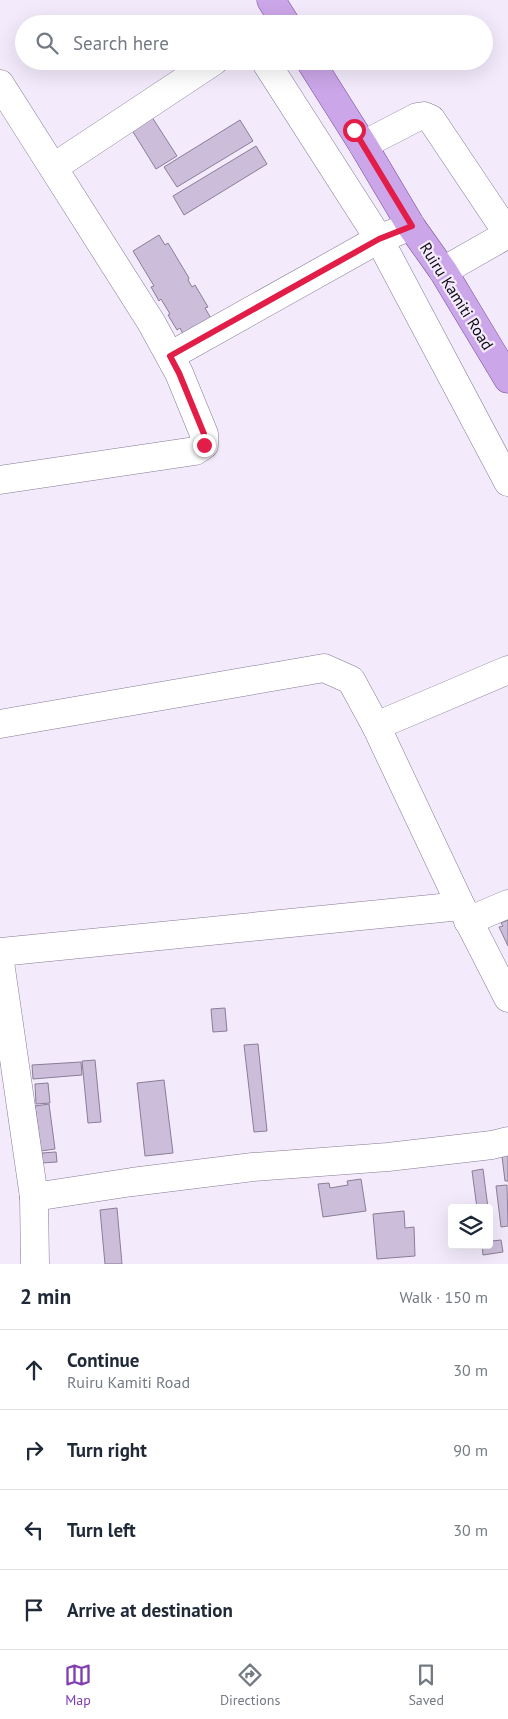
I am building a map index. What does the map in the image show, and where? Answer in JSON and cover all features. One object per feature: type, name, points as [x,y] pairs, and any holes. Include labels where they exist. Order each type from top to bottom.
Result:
[{"type":"main road","name":"Ruiru Kamiti Road","points":[[316,70],[412,226],[443,271],[508,379]]},
{"type":"street","points":[[54,167],[200,70]]},
{"type":"street","points":[[271,70],[379,239],[508,482]]},
{"type":"street","points":[[0,84],[151,322],[179,373],[204,434],[204,445],[195,451],[0,480]]},
{"type":"street","points":[[363,145],[416,117],[424,116],[431,119],[508,234],[443,271]]},
{"type":"street","points":[[170,356],[379,239],[412,226]]},
{"type":"street","points":[[0,724],[324,668],[351,680],[376,726],[465,914],[508,998]]},
{"type":"street","points":[[376,726],[508,670]]},
{"type":"street","points":[[0,952],[465,914],[508,904]]},
{"type":"street","points":[[0,962],[34,1197],[35,1264]]},
{"type":"street","points":[[34,1197],[132,1182],[253,1167],[388,1157],[492,1145],[508,1141]]},
{"type":"building","points":[[150,114],[177,156],[156,169],[130,127]]},
{"type":"building","points":[[240,120],[253,141],[177,187],[164,167]]},
{"type":"building","points":[[256,146],[267,164],[184,215],[173,196]]},
{"type":"building","points":[[159,235],[165,245],[168,243],[189,278],[188,280],[192,287],[195,285],[208,307],[205,308],[212,320],[184,336],[180,328],[177,330],[161,299],[159,301],[151,287],[154,286],[133,251]]},
{"type":"building","points":[[508,920],[508,946],[499,927],[503,926],[501,923]]},
{"type":"building","points":[[225,1008],[227,1031],[213,1032],[211,1009]]},
{"type":"building","points":[[258,1044],[267,1131],[254,1132],[244,1045]]},
{"type":"building","points":[[95,1060],[101,1122],[88,1123],[82,1061]]},
{"type":"building","points":[[81,1062],[82,1075],[33,1079],[32,1065]]},
{"type":"building","points":[[164,1080],[173,1153],[145,1156],[137,1083]]},
{"type":"building","points":[[48,1083],[50,1103],[36,1104],[35,1084]]},
{"type":"building","points":[[49,1104],[55,1149],[41,1151],[35,1106]]},
{"type":"building","points":[[56,1152],[57,1162],[42,1163],[42,1153]]},
{"type":"building","points":[[508,1155],[508,1181],[505,1181],[502,1156]]},
{"type":"building","points":[[483,1169],[487,1204],[476,1204],[472,1171]]},
{"type":"building","points":[[361,1179],[366,1211],[323,1217],[318,1184],[329,1183],[330,1188],[348,1185],[347,1181]]},
{"type":"building","points":[[507,1185],[508,1226],[501,1227],[496,1186]]},
{"type":"building","points":[[117,1208],[122,1264],[105,1264],[100,1210]]},
{"type":"building","points":[[404,1211],[405,1228],[414,1227],[415,1256],[377,1259],[373,1214]]},
{"type":"building","points":[[501,1240],[503,1252],[483,1255],[482,1249],[493,1249],[493,1241]]},
{"type":"route","points":[[204,445],[204,434],[170,356],[379,239],[412,226],[354,130]]}]
